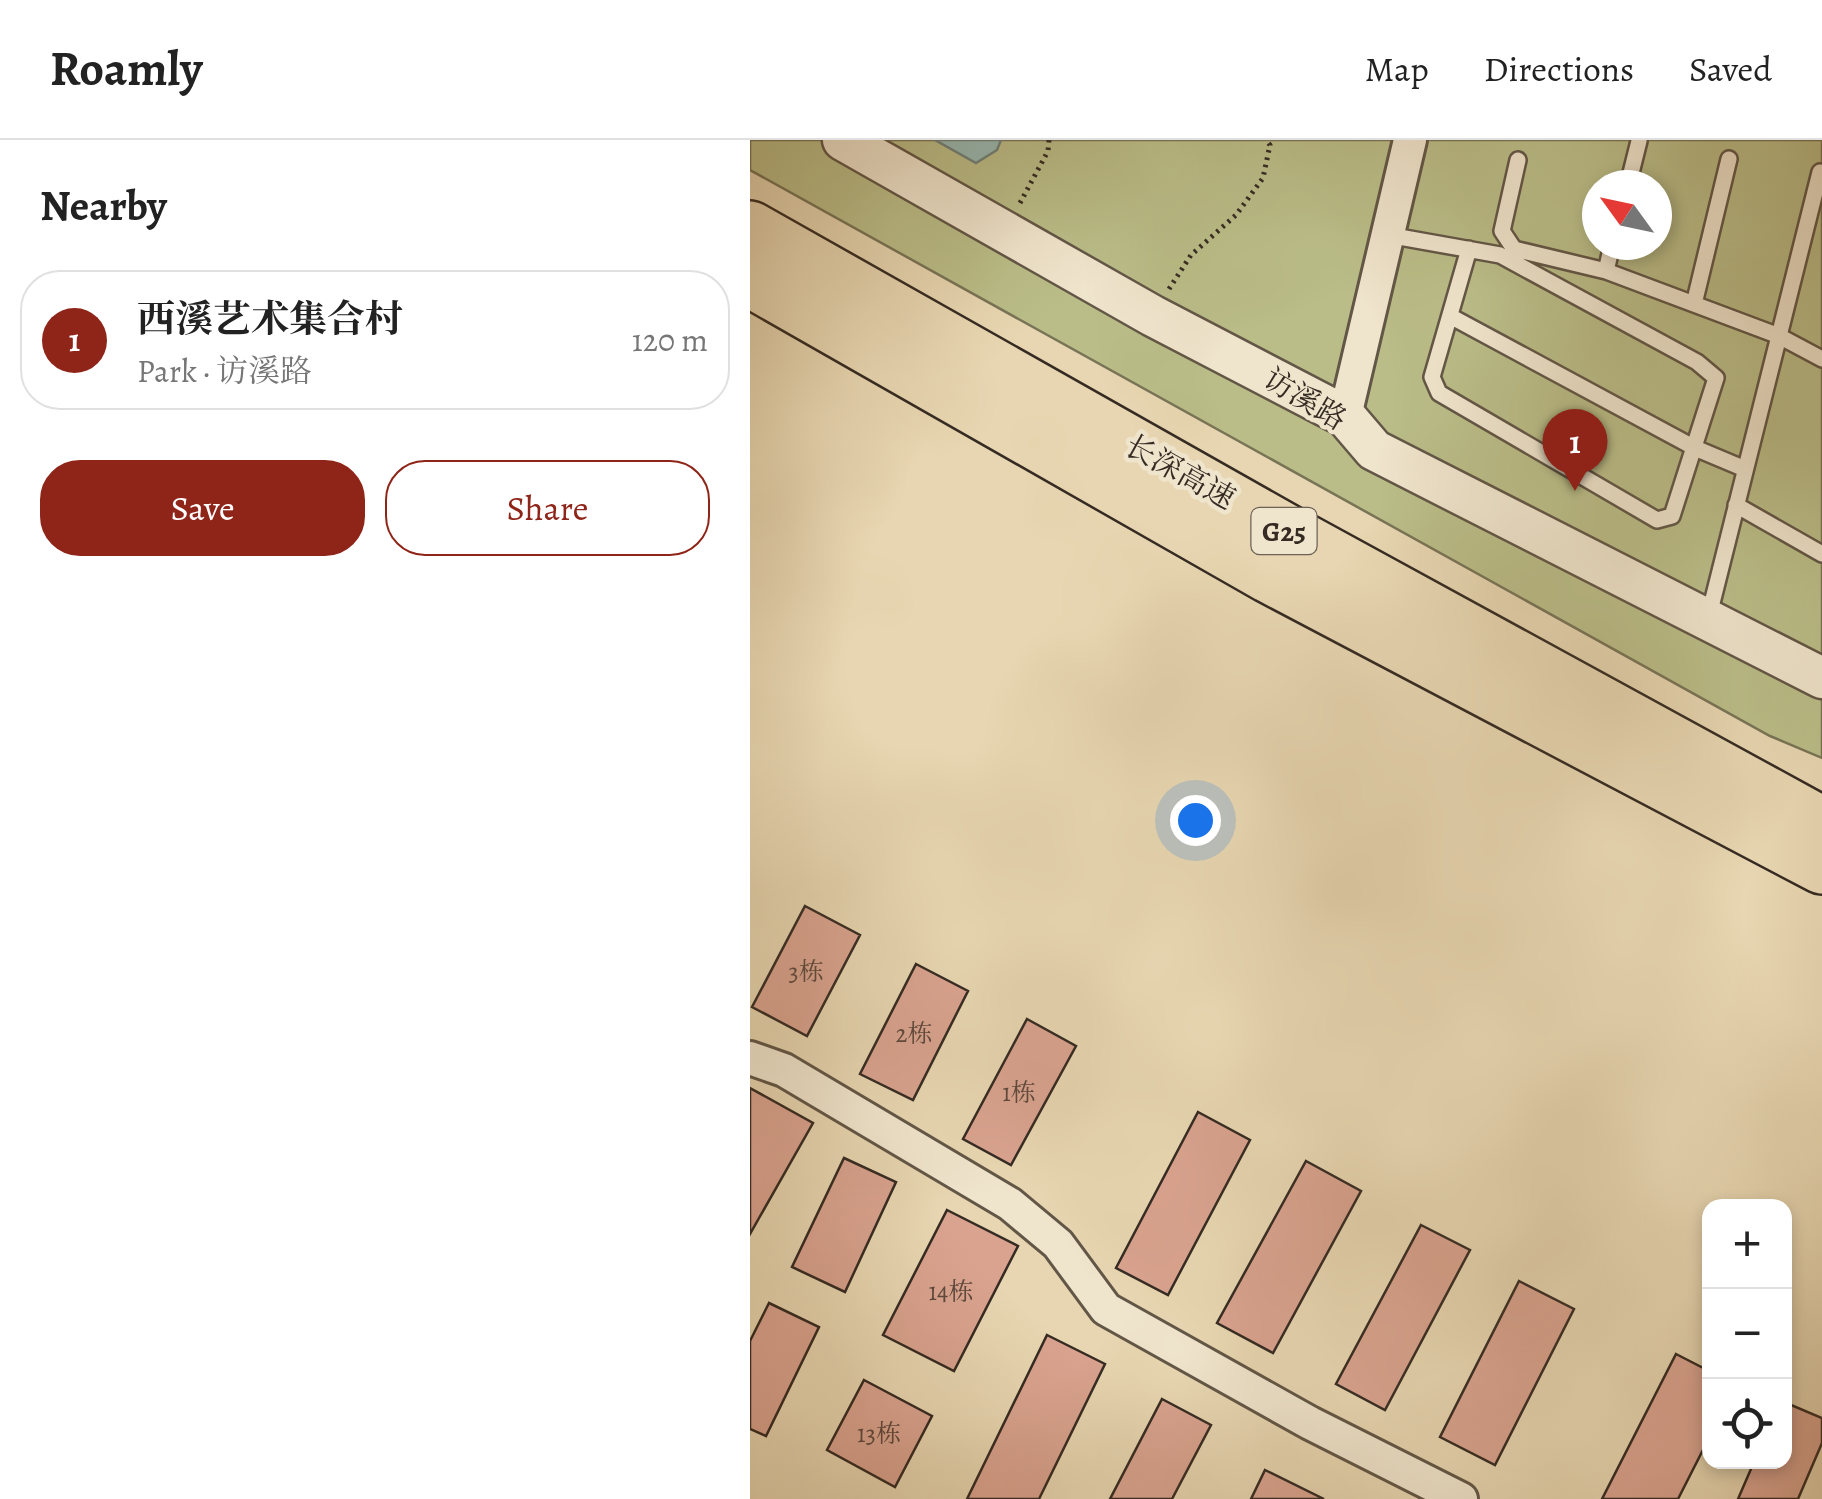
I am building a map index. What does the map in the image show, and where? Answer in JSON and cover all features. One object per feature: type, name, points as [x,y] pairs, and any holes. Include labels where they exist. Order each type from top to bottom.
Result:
[{"type":"highway","name":"长深高速","points":[[750,229],[1312,546],[1822,826]]},
{"type":"highway","name":"长深高速","points":[[750,279],[1269,575],[1822,866]]},
{"type":"street","name":"访溪路","points":[[843,140],[1153,316],[1345,416],[1374,450],[1822,678]]},
{"type":"street","points":[[1345,416],[1410,140]]},
{"type":"street","points":[[750,1058],[784,1070],[1010,1204],[1058,1244],[1106,1309],[1310,1423],[1460,1499]]},
{"type":"lane","points":[[1632,170],[1639,140]]},
{"type":"lane","points":[[1694,304],[1729,159]]},
{"type":"lane","points":[[1518,160],[1502,231],[1514,248],[1606,271],[1778,336],[1822,359]]},
{"type":"lane","points":[[1708,619],[1820,172]]},
{"type":"lane","points":[[1388,235],[1500,255],[1697,362],[1716,378],[1672,516],[1657,520],[1439,393],[1432,378],[1469,250]]},
{"type":"lane","points":[[1606,271],[1609,260]]},
{"type":"lane","points":[[1450,316],[1695,448],[1745,469]]},
{"type":"lane","points":[[1736,505],[1822,554]]},
{"type":"path","points":[[1004,232],[1048,151],[1049,140]]},
{"type":"path","points":[[1153,316],[1191,255],[1236,215],[1263,178],[1270,146],[1266,140]]},
{"type":"green space","points":[[750,140],[1822,140],[1822,758],[1770,736],[750,170]]},
{"type":"water","points":[[935,140],[1001,140],[997,150],[976,163]]},
{"type":"building","points":[[805,906],[860,935],[807,1036],[752,1007]]},
{"type":"building","points":[[916,964],[968,991],[913,1100],[860,1074]]},
{"type":"building","points":[[1027,1019],[1076,1046],[1011,1165],[963,1139]]},
{"type":"building","points":[[750,1088],[813,1123],[750,1234]]},
{"type":"building","points":[[1198,1112],[1250,1140],[1168,1295],[1116,1268]]},
{"type":"building","points":[[844,1158],[896,1182],[845,1292],[792,1267]]},
{"type":"building","points":[[1306,1161],[1361,1191],[1273,1353],[1217,1323]]},
{"type":"building","points":[[947,1210],[1018,1246],[954,1371],[883,1335]]},
{"type":"building","points":[[1421,1225],[1470,1250],[1385,1410],[1336,1384]]},
{"type":"building","points":[[1519,1281],[1574,1309],[1495,1465],[1440,1437]]},
{"type":"building","points":[[769,1303],[819,1327],[766,1436],[750,1429],[750,1341]]},
{"type":"building","points":[[1047,1335],[1105,1364],[1039,1499],[967,1499]]},
{"type":"building","points":[[1676,1354],[1702,1367],[1702,1452],[1678,1499],[1602,1499]]},
{"type":"building","points":[[864,1380],[932,1416],[895,1487],[827,1450]]},
{"type":"building","points":[[1162,1399],[1211,1425],[1172,1499],[1110,1499]]},
{"type":"building","points":[[1792,1405],[1822,1418],[1822,1443],[1798,1499],[1738,1499],[1751,1469],[1792,1469]]},
{"type":"building","points":[[1265,1470],[1324,1499],[1251,1499]]},
{"type":"place","name":"西溪艺术集合村","points":[[1575,491]]}]
